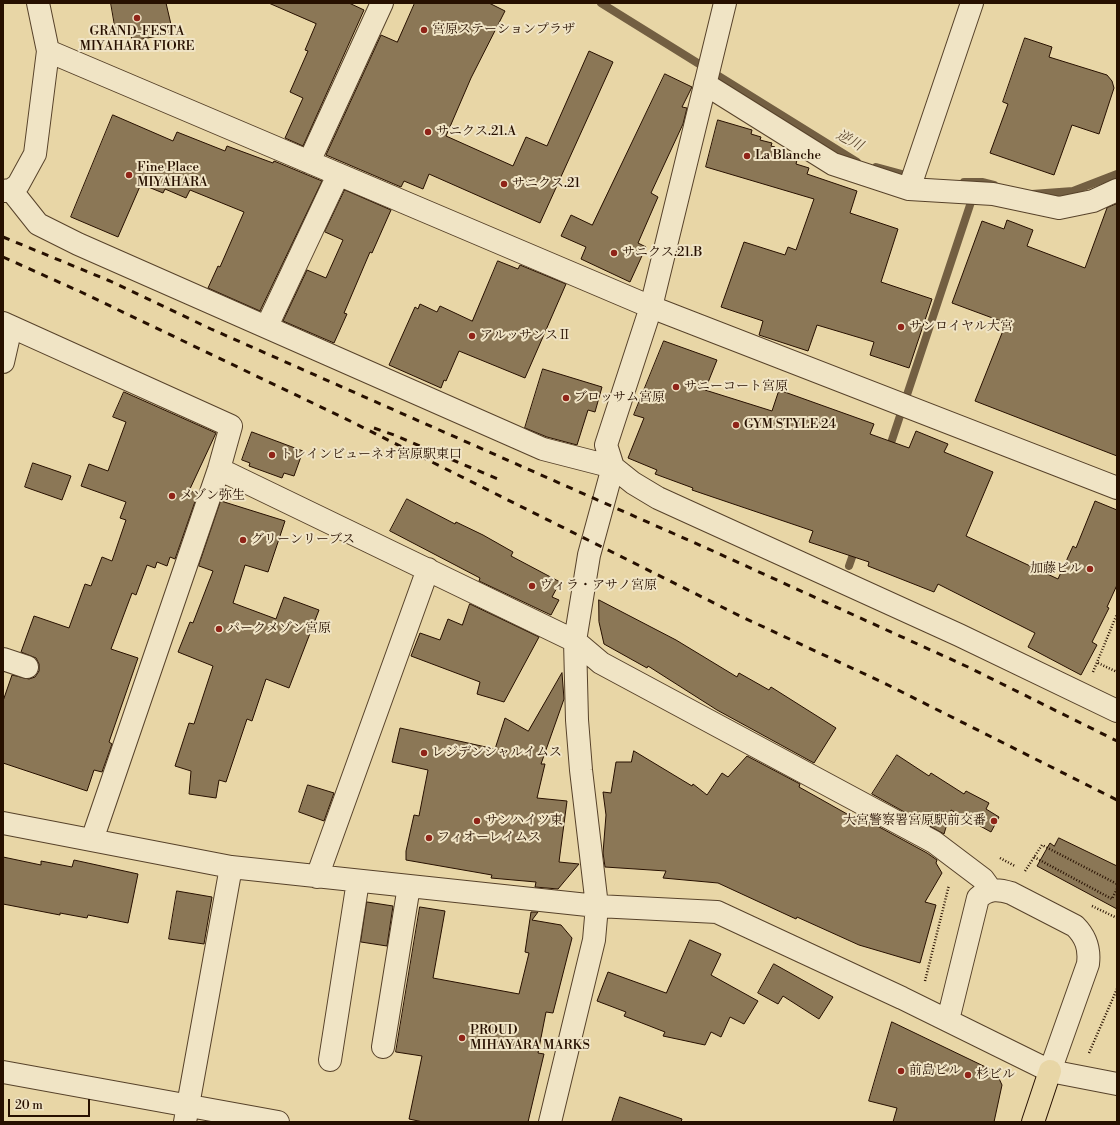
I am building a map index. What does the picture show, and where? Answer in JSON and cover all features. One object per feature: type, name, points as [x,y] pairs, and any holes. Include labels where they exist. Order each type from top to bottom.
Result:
[{"type":"main road","points":[[1034,1122],[1050,1071]]},
{"type":"street","points":[[38,3],[48,51],[35,154],[18,185],[7,190],[38,224],[50,231],[188,294],[267,326],[543,449],[613,467],[634,483],[658,498],[959,635],[1117,711]]},
{"type":"street","points":[[309,162],[382,3]]},
{"type":"street","points":[[550,1122],[594,940],[597,906],[580,762],[577,720],[575,641],[589,555],[613,467],[606,445],[651,307],[725,3]]},
{"type":"street","points":[[909,188],[972,3]]},
{"type":"street","points":[[48,51],[651,307],[1117,488]]},
{"type":"street","points":[[705,82],[833,164],[909,188],[993,194],[1059,208],[1093,201],[1116,188]]},
{"type":"street","points":[[267,326],[338,175]]},
{"type":"street","points":[[3,362],[7,325],[230,426],[219,469],[92,840]]},
{"type":"street","points":[[219,469],[575,641],[600,663],[934,842],[978,875],[991,890]]},
{"type":"street","points":[[317,876],[428,569]]},
{"type":"street","points":[[3,658],[27,667]]},
{"type":"street","points":[[3,823],[231,867],[597,906],[717,912],[948,1020],[1050,1071],[1117,1084]]},
{"type":"street","points":[[187,1114],[231,867]]},
{"type":"street","points":[[330,1060],[358,881]]},
{"type":"street","points":[[383,1047],[409,886]]},
{"type":"street","points":[[948,1020],[975,905],[978,898],[984,892],[991,890],[1011,893],[1075,926],[1082,933],[1087,944],[1089,954],[1088,964],[1050,1071]]},
{"type":"street","points":[[3,1072],[187,1114],[278,1122]]},
{"type":"path","points":[[1083,694],[1098,663],[1117,614]]},
{"type":"path","points":[[1098,663],[1117,672]]},
{"type":"path","points":[[1025,871],[1042,844],[1117,884]]},
{"type":"path","points":[[1034,857],[1112,899],[1117,890]]},
{"type":"path","points":[[925,984],[951,881]]},
{"type":"path","points":[[1088,1055],[1117,989]]},
{"type":"building","name":"GRAND-FESTA MIYAHARA FIORE","points":[[111,3],[166,3],[173,33],[132,41],[130,29],[116,32]]},
{"type":"building","points":[[269,3],[349,3],[364,10],[303,146],[285,138],[303,98],[290,92],[308,51],[305,50],[316,24]]},
{"type":"building","points":[[415,3],[489,3],[505,11],[471,78],[446,136],[513,166],[526,137],[547,146],[589,51],[613,62],[540,223],[429,174],[423,189],[404,181],[401,187],[326,155],[381,35],[397,42]]},
{"type":"building","points":[[1025,38],[1052,47],[1049,57],[1107,75],[1112,81],[1114,88],[1099,134],[1072,125],[1054,175],[990,153],[1008,104],[1003,102]]},
{"type":"building","points":[[665,74],[692,87],[682,107],[687,108],[683,124],[651,193],[658,197],[638,243],[646,247],[630,282],[581,259],[586,247],[561,236],[571,215],[592,225]]},
{"type":"building","points":[[113,115],[173,141],[177,132],[225,151],[227,146],[273,163],[274,161],[322,181],[260,311],[208,288],[218,266],[220,267],[244,212],[190,190],[186,198],[165,189],[163,193],[141,184],[118,237],[71,217]]},
{"type":"building","points":[[718,120],[752,130],[751,134],[761,137],[760,140],[772,143],[771,146],[775,147],[773,152],[797,160],[796,164],[809,168],[807,174],[857,191],[850,213],[898,229],[881,282],[932,299],[909,368],[870,355],[874,342],[817,325],[808,351],[759,335],[763,321],[721,307],[744,242],[785,255],[788,247],[796,250],[814,199],[706,167]]},
{"type":"building","points":[[345,190],[391,210],[372,253],[370,252],[344,313],[347,314],[334,343],[283,321],[307,270],[326,278],[343,240],[325,232]]},
{"type":"building","points":[[1117,204],[1117,456],[975,401],[1006,323],[952,303],[982,221],[1004,229],[1007,220],[1033,230],[1027,246],[1085,268],[1107,208]]},
{"type":"building","name":"アルッサンスⅡ","points":[[498,261],[518,269],[520,265],[566,284],[525,378],[459,351],[446,381],[444,380],[441,388],[389,365],[415,307],[418,309],[420,304],[437,312],[440,306],[472,321]]},
{"type":"building","points":[[664,341],[717,360],[705,390],[772,411],[779,390],[874,424],[870,434],[909,448],[916,431],[948,444],[944,452],[993,472],[966,536],[1058,579],[1073,546],[1076,548],[1095,501],[1117,510],[1117,585],[1107,607],[1109,608],[1092,642],[1097,645],[1081,675],[1028,647],[1035,633],[938,584],[934,592],[868,566],[869,562],[809,542],[813,531],[692,490],[693,488],[655,474],[657,470],[628,458],[644,418],[634,415]]},
{"type":"building","name":"ブロッサム宮原","points":[[543,369],[602,387],[595,412],[588,410],[577,445],[547,437],[525,428]]},
{"type":"building","points":[[124,392],[216,433],[189,491],[198,493],[175,559],[170,557],[167,566],[157,562],[155,568],[147,565],[136,595],[132,593],[111,649],[138,658],[109,742],[112,744],[102,772],[94,770],[87,791],[3,763],[3,701],[12,675],[29,679],[35,677],[39,671],[39,664],[36,658],[21,652],[34,616],[69,628],[85,584],[91,586],[102,557],[112,561],[126,520],[120,518],[126,502],[81,486],[89,464],[108,471],[126,422],[113,417]]},
{"type":"building","name":"トレインビューネオ宮原駅東口","points":[[252,432],[303,451],[294,476],[284,473],[282,478],[249,466],[250,463],[242,460]]},
{"type":"building","points":[[33,463],[71,476],[62,500],[25,487]]},
{"type":"building","points":[[407,499],[455,524],[456,522],[483,535],[513,552],[511,556],[560,582],[552,597],[559,600],[551,615],[479,581],[480,578],[390,531]]},
{"type":"building","points":[[221,501],[285,521],[268,572],[245,565],[233,603],[276,619],[284,597],[319,610],[289,688],[266,679],[252,721],[247,719],[226,782],[219,780],[216,798],[189,794],[191,771],[175,766],[189,723],[194,724],[213,666],[178,652],[190,622],[193,623],[213,571],[199,566]]},
{"type":"building","points":[[599,600],[676,640],[737,677],[739,673],[769,690],[771,687],[836,728],[814,763],[717,710],[648,666],[647,668],[604,644],[599,622]]},
{"type":"building","points":[[470,604],[539,637],[504,702],[477,694],[480,682],[411,656],[420,633],[440,640],[448,619],[462,625]]},
{"type":"building","points":[[562,673],[564,699],[541,764],[545,764],[537,798],[567,801],[559,862],[579,864],[558,889],[535,887],[536,882],[491,878],[492,875],[406,860],[406,851],[414,815],[419,816],[428,770],[392,762],[400,728],[495,749],[505,718],[528,731]]},
{"type":"building","points":[[634,751],[692,786],[693,784],[707,795],[722,773],[728,777],[747,756],[800,784],[799,787],[856,819],[859,816],[937,860],[936,863],[942,873],[925,902],[936,905],[920,963],[859,945],[797,917],[796,919],[718,883],[663,878],[666,871],[605,867],[603,853],[606,815],[603,792],[611,793],[616,762],[631,762]]},
{"type":"building","points":[[897,755],[929,776],[931,773],[964,794],[966,791],[989,803],[986,809],[999,817],[991,832],[951,810],[944,834],[872,794]]},
{"type":"building","points":[[308,785],[334,793],[324,821],[299,812]]},
{"type":"building","points":[[1059,838],[1117,866],[1117,909],[1037,866],[1050,843],[1054,846]]},
{"type":"building","points":[[3,857],[41,865],[41,861],[72,867],[74,860],[138,874],[128,923],[88,915],[87,918],[60,913],[60,915],[3,904]]},
{"type":"building","points":[[177,891],[212,897],[204,944],[169,939]]},
{"type":"building","points":[[367,902],[393,906],[387,946],[361,942]]},
{"type":"building","points":[[420,907],[445,911],[433,978],[519,994],[529,953],[525,952],[531,912],[538,912],[532,920],[561,925],[572,938],[553,1013],[546,1012],[538,1053],[544,1054],[528,1122],[423,1122],[409,1119],[422,1056],[396,1052]]},
{"type":"building","points":[[690,940],[721,954],[711,975],[758,1001],[744,1024],[730,1017],[721,1037],[711,1032],[705,1045],[663,1036],[665,1032],[624,1016],[626,1012],[597,1001],[608,972],[666,993]]},
{"type":"building","points":[[774,964],[833,997],[819,1019],[783,996],[778,1004],[758,993]]},
{"type":"building","points":[[892,1022],[996,1072],[1002,1085],[994,1122],[893,1122],[897,1108],[869,1101]]},
{"type":"building","points":[[620,1097],[682,1119],[681,1122],[612,1122]]},
{"type":"waterway","name":"逆川","points":[[601,3],[857,162]]},
{"type":"waterway","name":"逆川","points":[[876,167],[913,177]]},
{"type":"waterway","name":"逆川","points":[[1032,194],[1073,191],[1117,174]]},
{"type":"waterway","name":"逆川","points":[[964,182],[982,182],[994,185]]},
{"type":"waterway","points":[[888,452],[974,193]]},
{"type":"waterway","points":[[849,566],[856,546]]},
{"type":"railway","points":[[3,237],[110,281],[211,329],[713,551],[968,667],[1117,741]]},
{"type":"railway","points":[[3,257],[81,292],[344,418],[740,616],[884,683],[1117,800]]},
{"type":"railway","points":[[374,428],[500,480]]},
{"type":"place","name":"GRAND-FESTA MIYAHARA FIORE","points":[[137,18]]},
{"type":"place","name":"宮原ステーションプラザ","points":[[424,30]]},
{"type":"place","name":"サニクス.21.A","points":[[428,132]]},
{"type":"place","name":"La Blanche","points":[[747,156]]},
{"type":"place","name":"Fine Place MIYAHARA","points":[[129,175]]},
{"type":"place","name":"サニクス.21","points":[[504,184]]},
{"type":"place","name":"サニクス.21.B","points":[[614,253]]},
{"type":"place","name":"サンロイヤル大宮","points":[[901,327]]},
{"type":"place","name":"アルッサンスⅡ","points":[[472,336]]},
{"type":"place","name":"サニーコート宮原","points":[[676,387]]},
{"type":"place","name":"ブロッサム宮原","points":[[566,398]]},
{"type":"place","name":"GYM STYLE 24","points":[[736,425]]},
{"type":"place","name":"トレインビューネオ宮原駅東口","points":[[272,455]]},
{"type":"place","name":"メゾン弥生","points":[[172,496]]},
{"type":"place","name":"グリーンリーブス","points":[[243,540]]},
{"type":"place","name":"加藤ビル","points":[[1090,569]]},
{"type":"place","name":"ヴィラ・アサノ宮原","points":[[532,586]]},
{"type":"place","name":"パークメゾン宮原","points":[[219,629]]},
{"type":"place","name":"レジデンシャルイムス","points":[[424,753]]},
{"type":"place","name":"サンハイツ東","points":[[477,821]]},
{"type":"place","name":"大宮警察署宮原駅前交番","points":[[994,821]]},
{"type":"place","name":"フィオーレイムス","points":[[429,838]]},
{"type":"place","name":"PROUD MIHAYARA MARKS","points":[[462,1038]]},
{"type":"place","name":"前島ビル","points":[[901,1071]]},
{"type":"place","name":"杉ビル","points":[[968,1075]]}]
